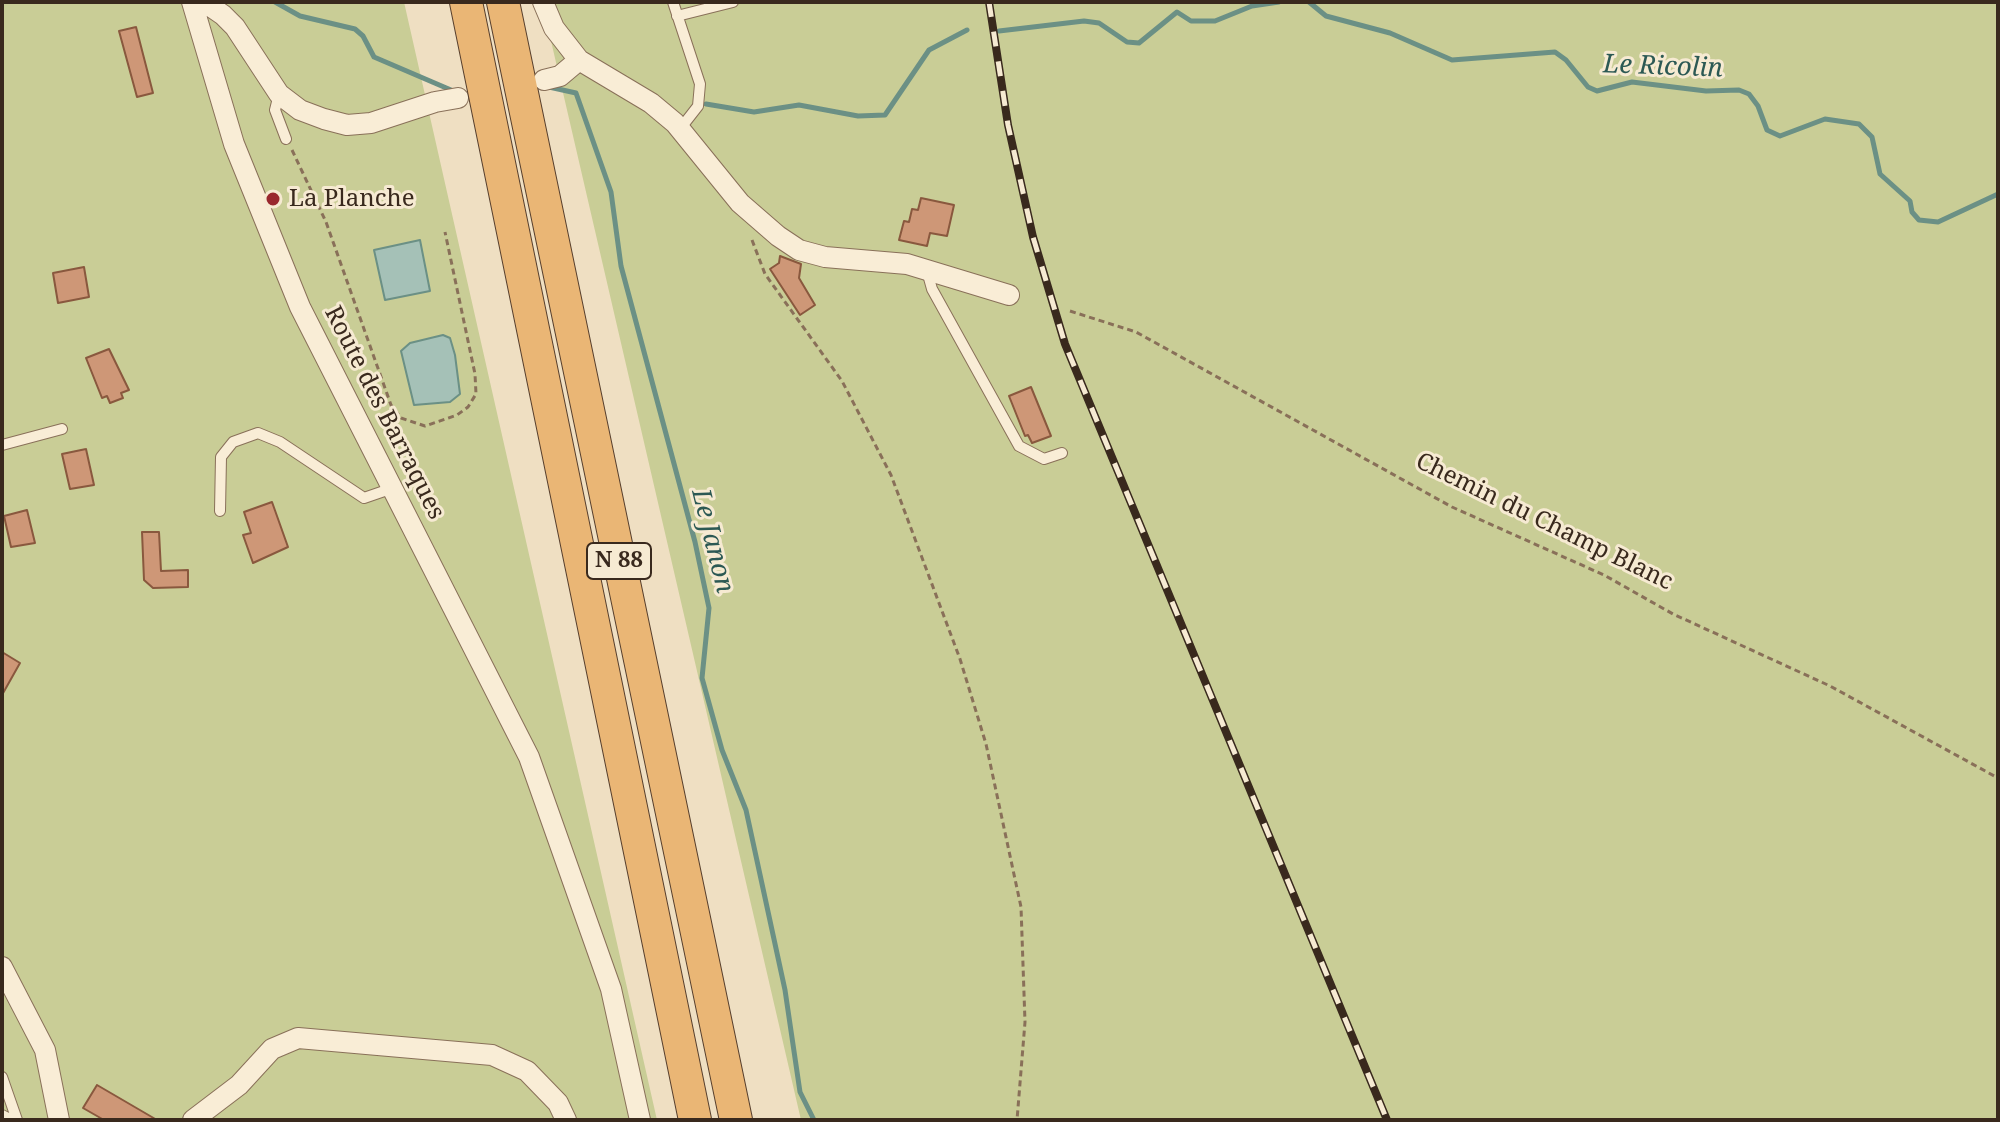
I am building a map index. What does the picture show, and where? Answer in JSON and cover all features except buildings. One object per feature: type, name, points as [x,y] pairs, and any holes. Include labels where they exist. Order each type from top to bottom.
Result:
[{"type":"highway","name":"N 88","points":[[466,2],[695,1120]]},
{"type":"highway","name":"N 88","points":[[503,2],[736,1120]]},
{"type":"street","points":[[543,2],[554,28],[579,60],[651,103],[680,129],[751,213],[799,250],[825,257],[927,269],[1009,295]]},
{"type":"street","points":[[193,4],[210,6],[235,27],[279,94],[300,110],[347,125],[371,123],[435,102],[458,98]]},
{"type":"street","name":"Route des Barraques","points":[[193,4],[234,144],[262,220],[300,307],[529,757],[560,837],[611,989],[640,1120]]},
{"type":"street","points":[[544,80],[560,76],[579,60]]},
{"type":"street","points":[[2,967],[45,1050],[59,1120]]},
{"type":"street","points":[[193,1120],[239,1085],[272,1049],[298,1038],[492,1055],[527,1071],[558,1103],[566,1120]]},
{"type":"lane","points":[[673,2],[700,84],[698,106],[680,129]]},
{"type":"lane","points":[[677,16],[733,2]]},
{"type":"lane","points":[[279,94],[275,110],[286,139]]},
{"type":"lane","points":[[927,269],[932,289],[1019,446],[1044,459],[1062,453]]},
{"type":"lane","points":[[2,445],[62,429]]},
{"type":"lane","points":[[220,511],[221,457],[233,442],[258,433],[280,442],[364,498],[393,488]]},
{"type":"lane","points":[[2,1077],[15,1120]]},
{"type":"lane","points":[[2,1115],[15,1120]]},
{"type":"path","points":[[1907,2],[1919,2]]},
{"type":"path","points":[[286,139],[326,222],[391,405],[401,418],[425,426],[457,415],[468,407],[476,394],[475,374],[445,232]]},
{"type":"path","points":[[751,213],[748,222],[765,274],[842,381],[891,475],[960,659],[986,744],[1021,907],[1025,1022],[1017,1120]]},
{"type":"path","name":"Chemin du Champ Blanc","points":[[1070,311],[1136,332],[1452,507],[1593,570],[1673,614],[1830,686],[1998,778]]},
{"type":"green space","points":[[2,2],[404,2],[657,1120],[2,1120]]},
{"type":"green space","points":[[542,2],[1998,2],[1998,1120],[801,1120]]},
{"type":"water","points":[[420,240],[430,291],[385,300],[374,250]]},
{"type":"water","points":[[443,335],[450,338],[455,355],[460,394],[450,402],[414,405],[401,351],[410,343]]},
{"type":"waterway","name":"Le Janon","points":[[275,2],[300,16],[355,29],[363,36],[374,57],[451,90]]},
{"type":"waterway","name":"Le Ricolin","points":[[999,31],[1084,21],[1099,23],[1127,42],[1139,43],[1177,12],[1191,21],[1215,21],[1252,6],[1279,2]]},
{"type":"waterway","name":"Le Ricolin","points":[[1309,2],[1326,16],[1390,33],[1452,60],[1555,52],[1566,60],[1588,87],[1597,91],[1632,82],[1706,91],[1739,90],[1749,94],[1758,106],[1767,130],[1780,136],[1825,119],[1859,124],[1872,137],[1880,174],[1910,201],[1912,212],[1919,220],[1938,222],[1998,194]]},
{"type":"waterway","name":"Le Ricolin","points":[[706,104],[754,112],[799,105],[858,116],[885,115],[929,50],[967,30]]},
{"type":"waterway","name":"Le Janon","points":[[549,87],[576,93],[611,192],[621,266],[695,542],[709,608],[702,678],[722,750],[746,810],[785,990],[800,1092],[814,1120]]},
{"type":"railway","points":[[989,2],[1008,125],[1033,237],[1065,344],[1387,1120]]},
{"type":"place","name":"La Planche","points":[[273,199]]}]
